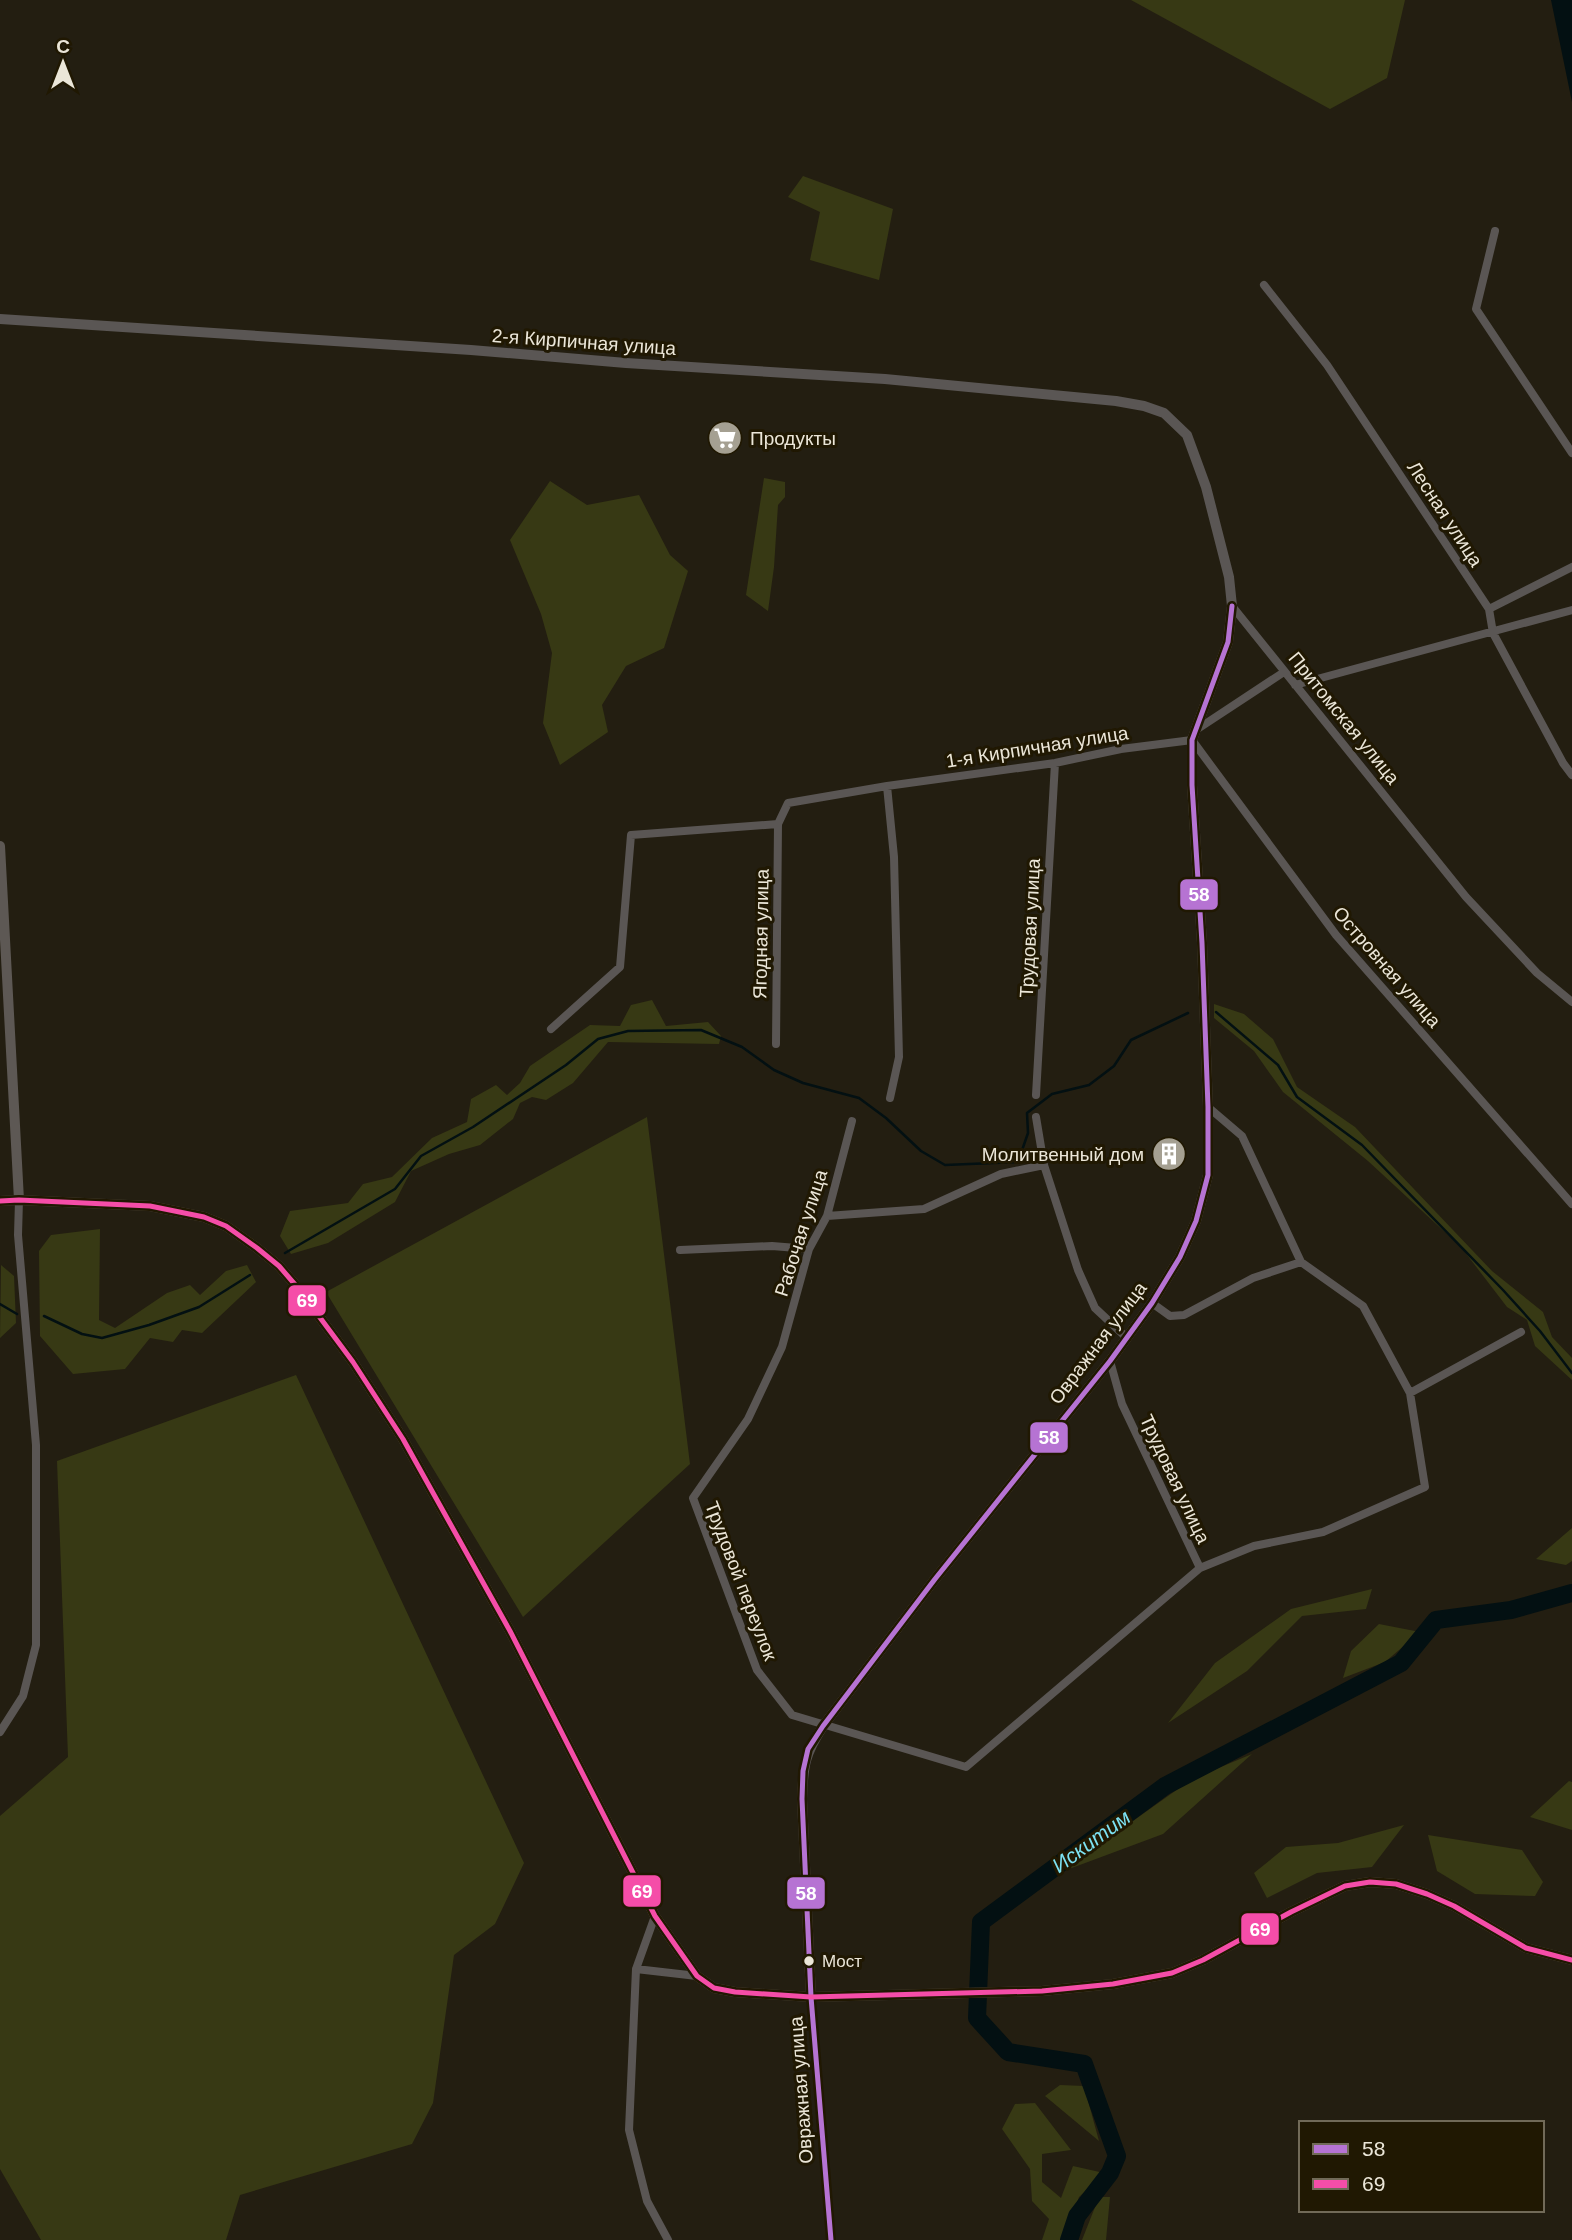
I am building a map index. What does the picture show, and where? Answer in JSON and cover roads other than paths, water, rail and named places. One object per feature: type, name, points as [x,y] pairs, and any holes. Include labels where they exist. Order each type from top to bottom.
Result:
[{"type":"main road","points":[[0,846],[19,1200],[149,1206],[204,1217],[226,1226],[279,1266],[353,1362],[402,1439],[510,1631],[655,1916],[697,1976],[714,1987],[735,1992],[811,1997],[1042,1991],[1113,1984],[1172,1973],[1203,1960],[1345,1886],[1370,1882],[1396,1884],[1427,1894],[1454,1906],[1526,1948],[1572,1960]]},
{"type":"street","points":[[1495,231],[1476,309],[1572,453]]},
{"type":"street","name":"Лесная улица","points":[[1264,285],[1327,365],[1489,609],[1493,633],[1572,775]]},
{"type":"street","name":"2-я Кирпичная улица","points":[[0,319],[913,381],[1144,406],[1164,413],[1187,436],[1206,487],[1229,577],[1232,606]]},
{"type":"street","points":[[1489,609],[1572,567]]},
{"type":"street","name":"Притомская улица","points":[[1232,606],[1466,897],[1537,973],[1572,1002]]},
{"type":"street","name":"Овражная улица","points":[[831,2240],[811,1997],[802,1798],[803,1771],[808,1749],[935,1579],[1110,1362],[1152,1303],[1180,1257],[1196,1221],[1208,1175],[1208,1107],[1202,943],[1192,785],[1194,735],[1228,642],[1232,606]]},
{"type":"street","points":[[1294,685],[1572,610]]},
{"type":"street","name":"1-я Кирпичная улица","points":[[778,824],[788,803],[1055,762],[1194,735],[1284,672]]},
{"type":"street","name":"Островная улица","points":[[1194,735],[1336,935],[1572,1204]]},
{"type":"street","name":"Трудовая улица","points":[[1036,1095],[1055,762]]},
{"type":"street","points":[[887,786],[894,857],[899,1057],[890,1098]]},
{"type":"street","points":[[551,1030],[620,967],[631,835],[778,824]]},
{"type":"street","name":"Ягодная улица","points":[[776,1044],[778,824]]},
{"type":"street","points":[[1200,1569],[1254,1546],[1323,1532],[1426,1487],[1410,1393],[1363,1306],[1301,1262],[1242,1136],[1208,1107]]},
{"type":"street","points":[[1036,1117],[1044,1165],[1078,1270],[1095,1308],[1127,1338]]},
{"type":"street","name":"Рабочая улица","points":[[693,1498],[748,1419],[782,1348],[808,1249],[827,1216],[852,1121]]},
{"type":"street","points":[[827,1216],[924,1209],[1001,1174],[1044,1165]]},
{"type":"street","points":[[0,1201],[19,1200],[18,1236],[36,1445],[36,1645],[23,1696],[0,1732]]},
{"type":"street","points":[[680,1250],[772,1246],[808,1249]]},
{"type":"street","points":[[1152,1303],[1170,1315],[1184,1315],[1254,1278],[1301,1262]]},
{"type":"street","points":[[1410,1393],[1521,1332]]},
{"type":"street","name":"Трудовая улица","points":[[1110,1362],[1122,1404],[1200,1569]]},
{"type":"street","name":"Трудовой переулок","points":[[693,1498],[757,1670],[792,1716],[966,1768],[1200,1569]]},
{"type":"street","points":[[655,1916],[636,1969],[629,2130],[647,2201],[668,2240]]},
{"type":"street","points":[[636,1969],[697,1976]]},
{"type":"waterway","points":[[1216,1012],[1278,1065],[1297,1097],[1362,1145],[1503,1290],[1540,1331],[1572,1373]]},
{"type":"waterway","points":[[285,1253],[395,1189],[421,1156],[473,1127],[566,1065],[598,1039],[628,1031],[701,1030],[742,1047],[774,1070],[803,1083],[859,1098],[886,1118],[921,1151],[945,1165],[1018,1162],[1028,1133],[1027,1113],[1052,1094],[1089,1085],[1114,1066],[1131,1040],[1188,1013]]},
{"type":"waterway","points":[[44,1316],[82,1334],[102,1338],[199,1307],[250,1275]]},
{"type":"waterway","points":[[0,1304],[17,1314]]},
{"type":"waterway","name":"Искитим","points":[[1069,2240],[1077,2216],[1110,2173],[1117,2156],[1084,2064],[1008,2052],[977,2018],[981,1922],[1165,1786],[1401,1663],[1436,1620],[1511,1610],[1572,1593]]},
{"type":"place","name":"Продукты","points":[[725,438]]},
{"type":"place","name":"Молитвенный дом","points":[[1169,1154]]},
{"type":"place","name":"Мост","points":[[809,1961]]}]
